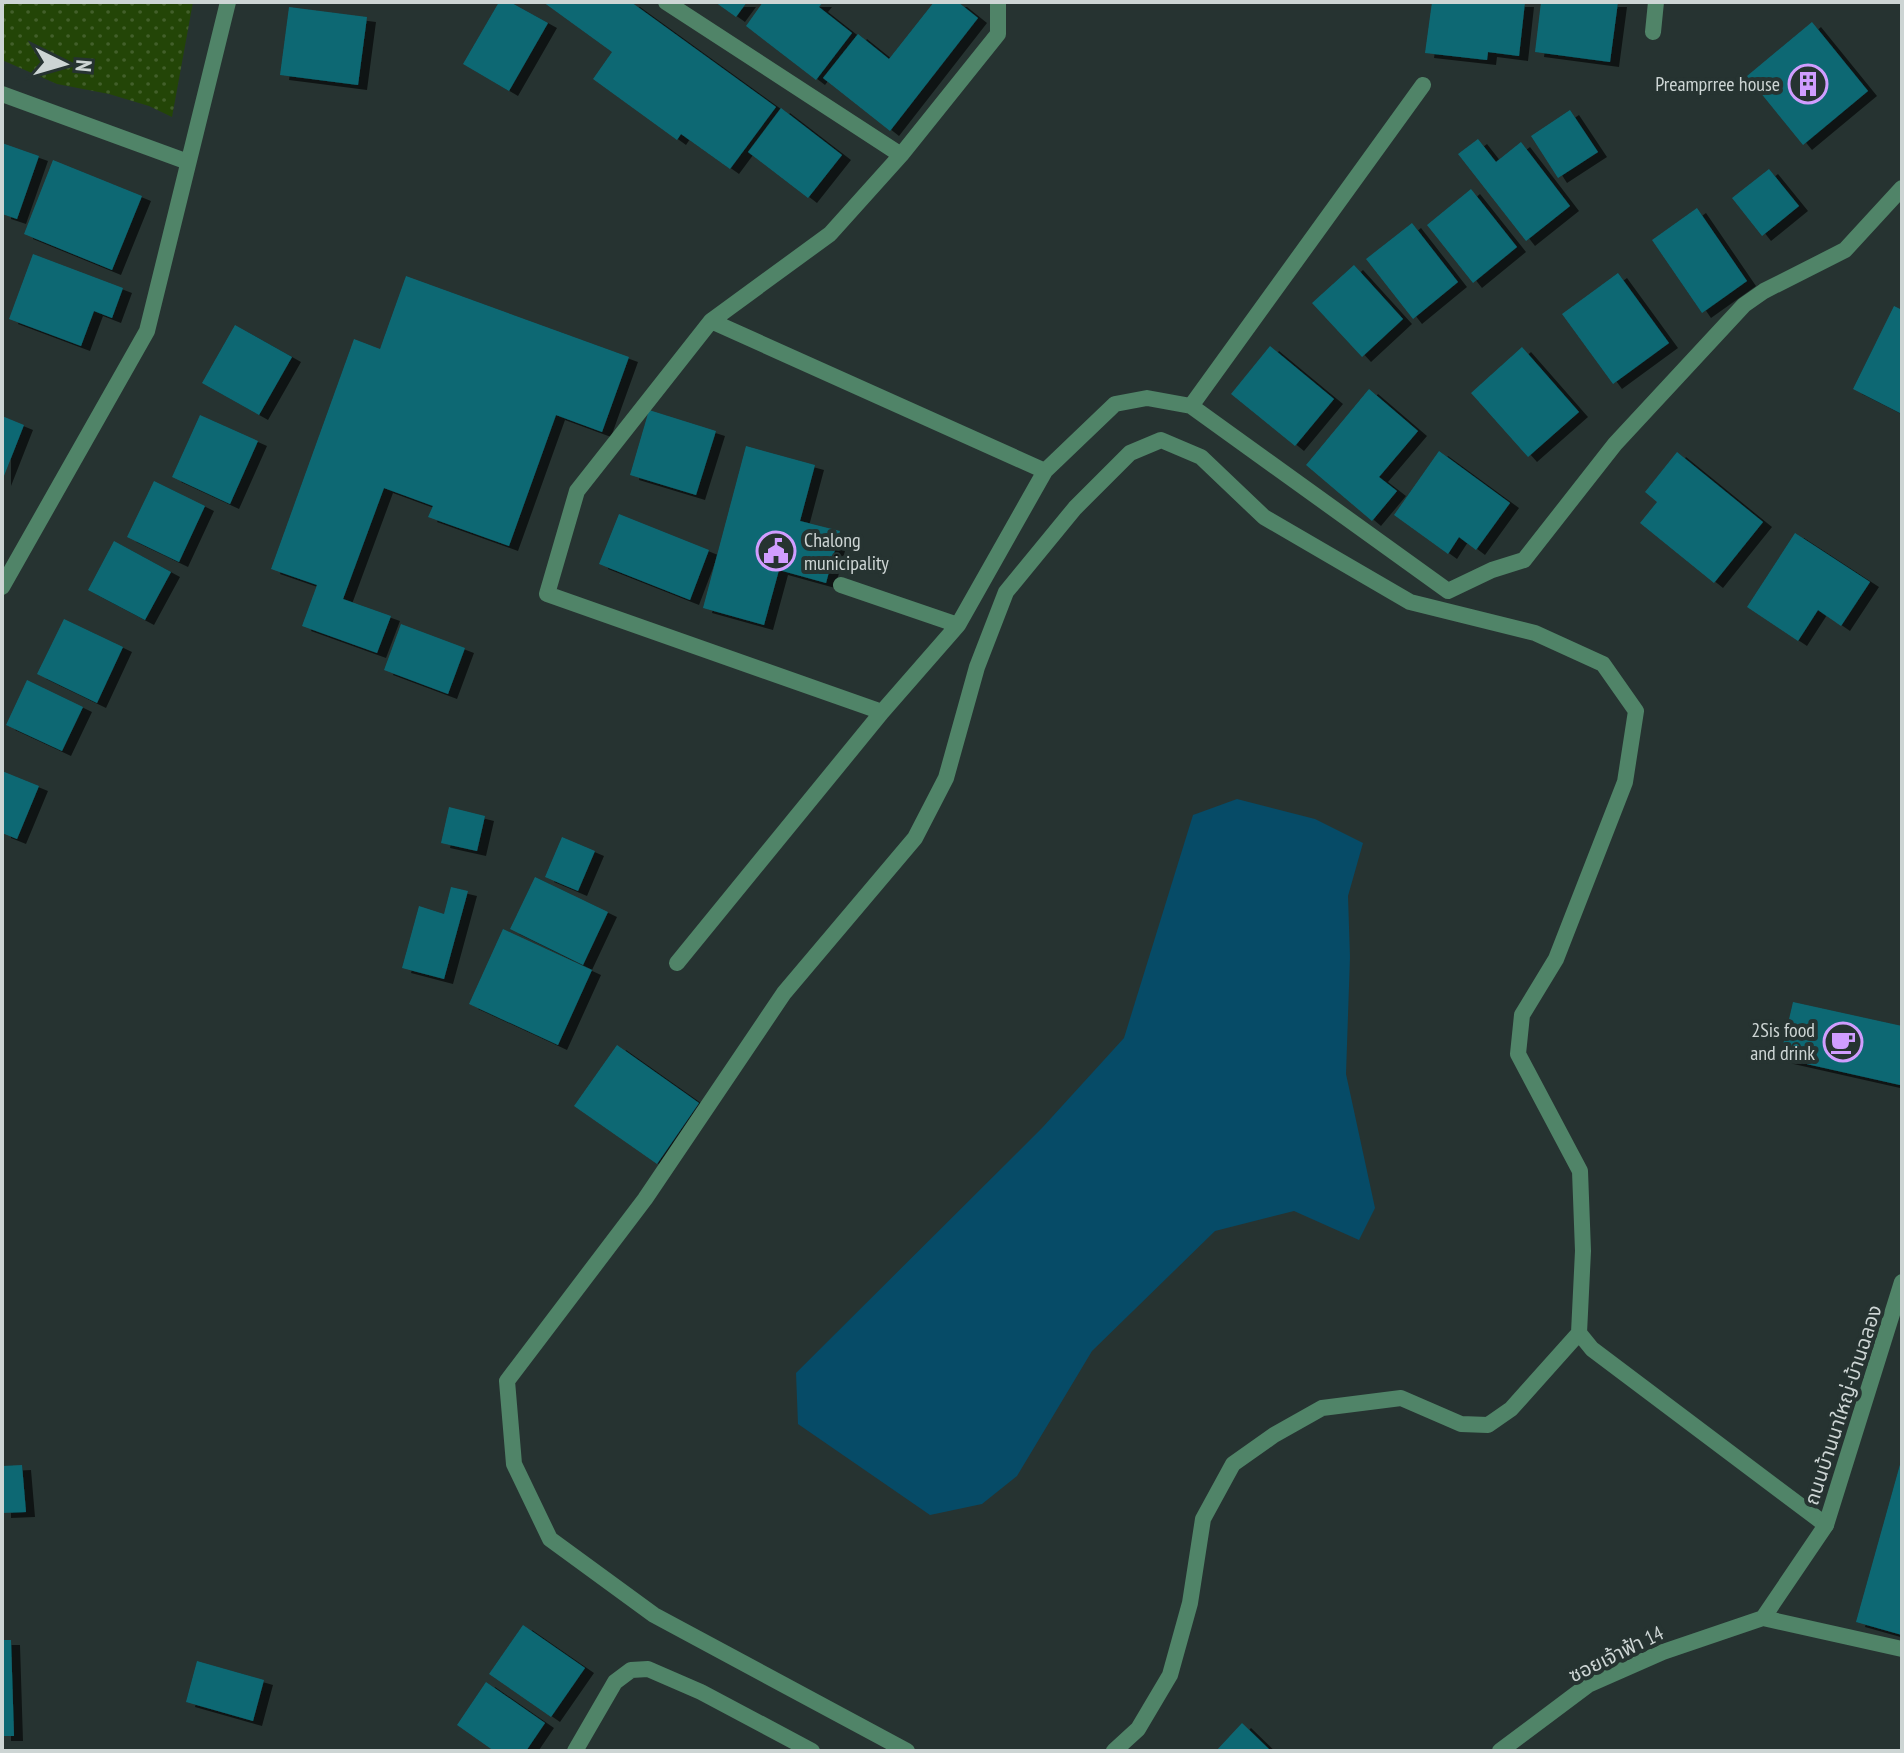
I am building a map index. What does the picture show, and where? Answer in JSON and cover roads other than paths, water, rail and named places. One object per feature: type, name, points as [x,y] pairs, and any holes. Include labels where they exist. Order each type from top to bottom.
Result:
[{"type":"street","points":[[2,587],[147,331],[228,2]]},
{"type":"street","points":[[666,2],[901,155]]},
{"type":"street","points":[[882,712],[547,594],[577,491],[711,321],[830,234],[901,155],[998,34],[998,2]]},
{"type":"street","points":[[1653,32],[1656,2]]},
{"type":"street","points":[[1191,406],[1423,85]]},
{"type":"street","points":[[2,94],[188,162]]},
{"type":"street","points":[[677,963],[882,712],[958,625],[1045,471],[1115,404],[1147,398],[1191,406],[1448,591],[1492,570],[1524,560],[1615,444],[1744,305],[1764,291],[1845,250],[1902,188]]},
{"type":"street","points":[[711,321],[1045,471]]},
{"type":"street","points":[[907,1751],[654,1615],[550,1539],[514,1464],[507,1381],[645,1199],[784,993],[915,838],[946,778],[977,667],[1006,592],[1075,508],[1130,453],[1161,440],[1201,457],[1264,517],[1410,602],[1535,633],[1603,664],[1636,711],[1625,782],[1556,959],[1522,1015],[1518,1054],[1580,1171],[1583,1251],[1579,1333],[1511,1409],[1488,1425],[1461,1424],[1401,1398],[1322,1408],[1274,1435],[1233,1464],[1203,1519],[1190,1603],[1170,1675],[1138,1729],[1114,1751]]},
{"type":"street","points":[[841,585],[958,625]]},
{"type":"street","name":"ถนนบ้านนาใหญ่-บ้านฉลอง","points":[[1763,1618],[1826,1525],[1902,1282]]},
{"type":"street","points":[[1579,1333],[1592,1349],[1826,1525]]},
{"type":"street","points":[[1763,1618],[1902,1649]]},
{"type":"street","name":"ซอยเจ้าฟ้า 14","points":[[1500,1751],[1588,1685],[1663,1652],[1763,1618]]},
{"type":"street","points":[[575,1751],[615,1682],[631,1670],[648,1669],[701,1692],[812,1751]]},
{"type":"water","points":[[1237,799],[1315,819],[1363,843],[1348,896],[1350,957],[1346,1074],[1375,1208],[1359,1240],[1294,1211],[1215,1231],[1092,1351],[1017,1476],[982,1504],[930,1515],[798,1424],[796,1373],[1042,1128],[1124,1038],[1193,815]]},
{"type":"place","name":"Preamprree house","points":[[1808,84]]},
{"type":"place","name":"Chalong municipality","points":[[776,551]]},
{"type":"place","name":"2Sis food and drink","points":[[1843,1042]]}]
